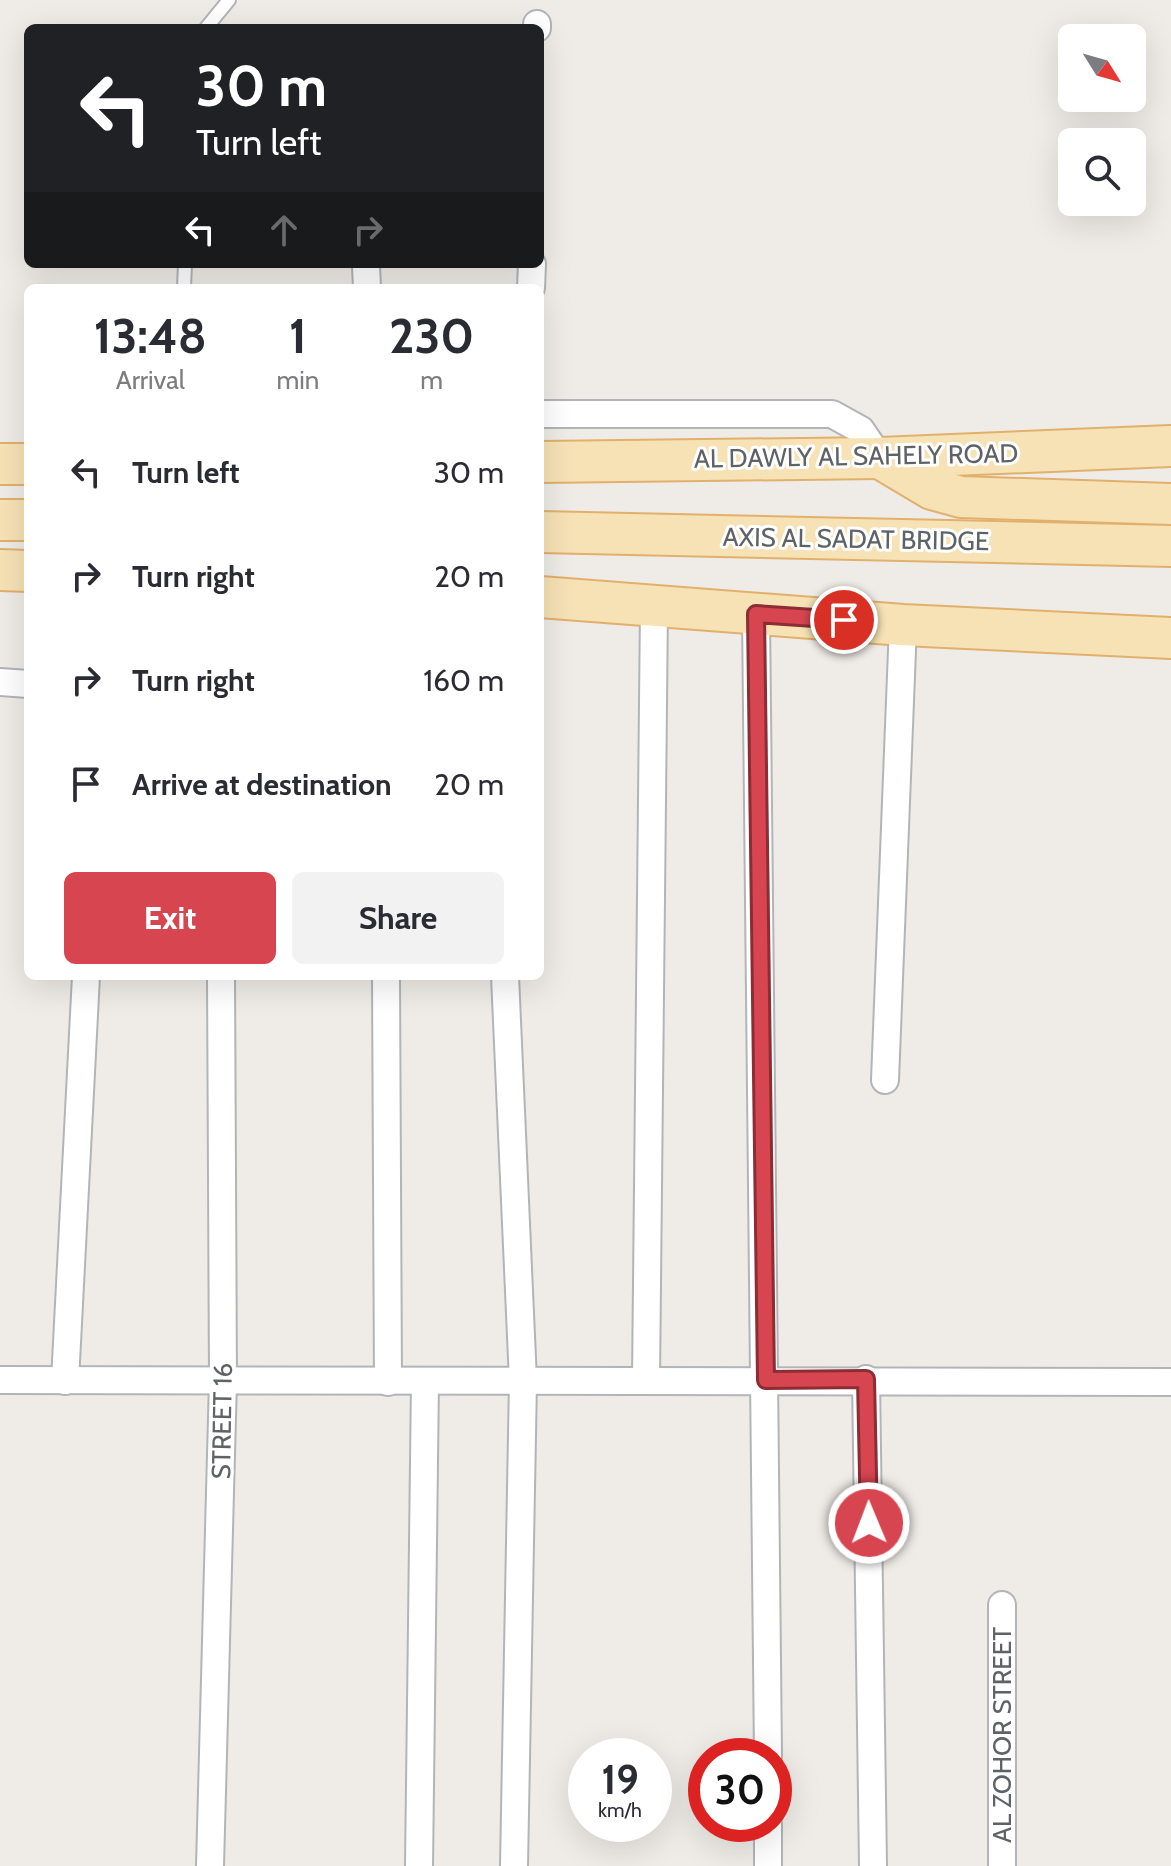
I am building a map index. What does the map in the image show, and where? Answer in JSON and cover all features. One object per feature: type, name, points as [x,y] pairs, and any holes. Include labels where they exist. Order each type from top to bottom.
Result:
[{"type":"main road","name":"AL DAWLY AL SAHELY ROAD","points":[[544,462],[880,458],[1171,446]]},
{"type":"main road","name":"AXIS AL SADAT BRIDGE","points":[[880,458],[932,489],[961,497],[1171,504]]},
{"type":"main road","points":[[0,464],[24,464]]},
{"type":"main road","points":[[0,520],[24,520]]},
{"type":"main road","name":"AXIS AL SADAT BRIDGE","points":[[544,532],[1171,546]]},
{"type":"main road","points":[[0,570],[24,571]]},
{"type":"main road","points":[[544,597],[903,625],[1171,638]]},
{"type":"street","points":[[544,414],[832,414],[861,430],[880,458]]},
{"type":"street","points":[[646,1380],[654,607]]},
{"type":"street","points":[[756,614],[768,1738]]},
{"type":"street","points":[[885,1080],[903,625]]},
{"type":"street","points":[[0,682],[24,684]]},
{"type":"street","points":[[65,1381],[86,980]]},
{"type":"street","name":"STREET 16","points":[[210,1866],[223,1380],[221,980]]},
{"type":"street","points":[[386,980],[388,1382]]},
{"type":"street","points":[[505,980],[523,1381],[514,1866]]},
{"type":"street","points":[[866,1379],[873,1866]]},
{"type":"street","points":[[0,1380],[388,1382],[866,1379],[1171,1382]]},
{"type":"street","points":[[419,1866],[425,1381]]},
{"type":"street","name":"AL ZOHOR STREET","points":[[1002,1605],[1002,1866]]},
{"type":"street","points":[[768,1842],[768,1866]]},
{"type":"lane","points":[[209,24],[229,0]]},
{"type":"route","points":[[844,620],[756,614],[766,1380],[866,1379],[869,1523]]}]
